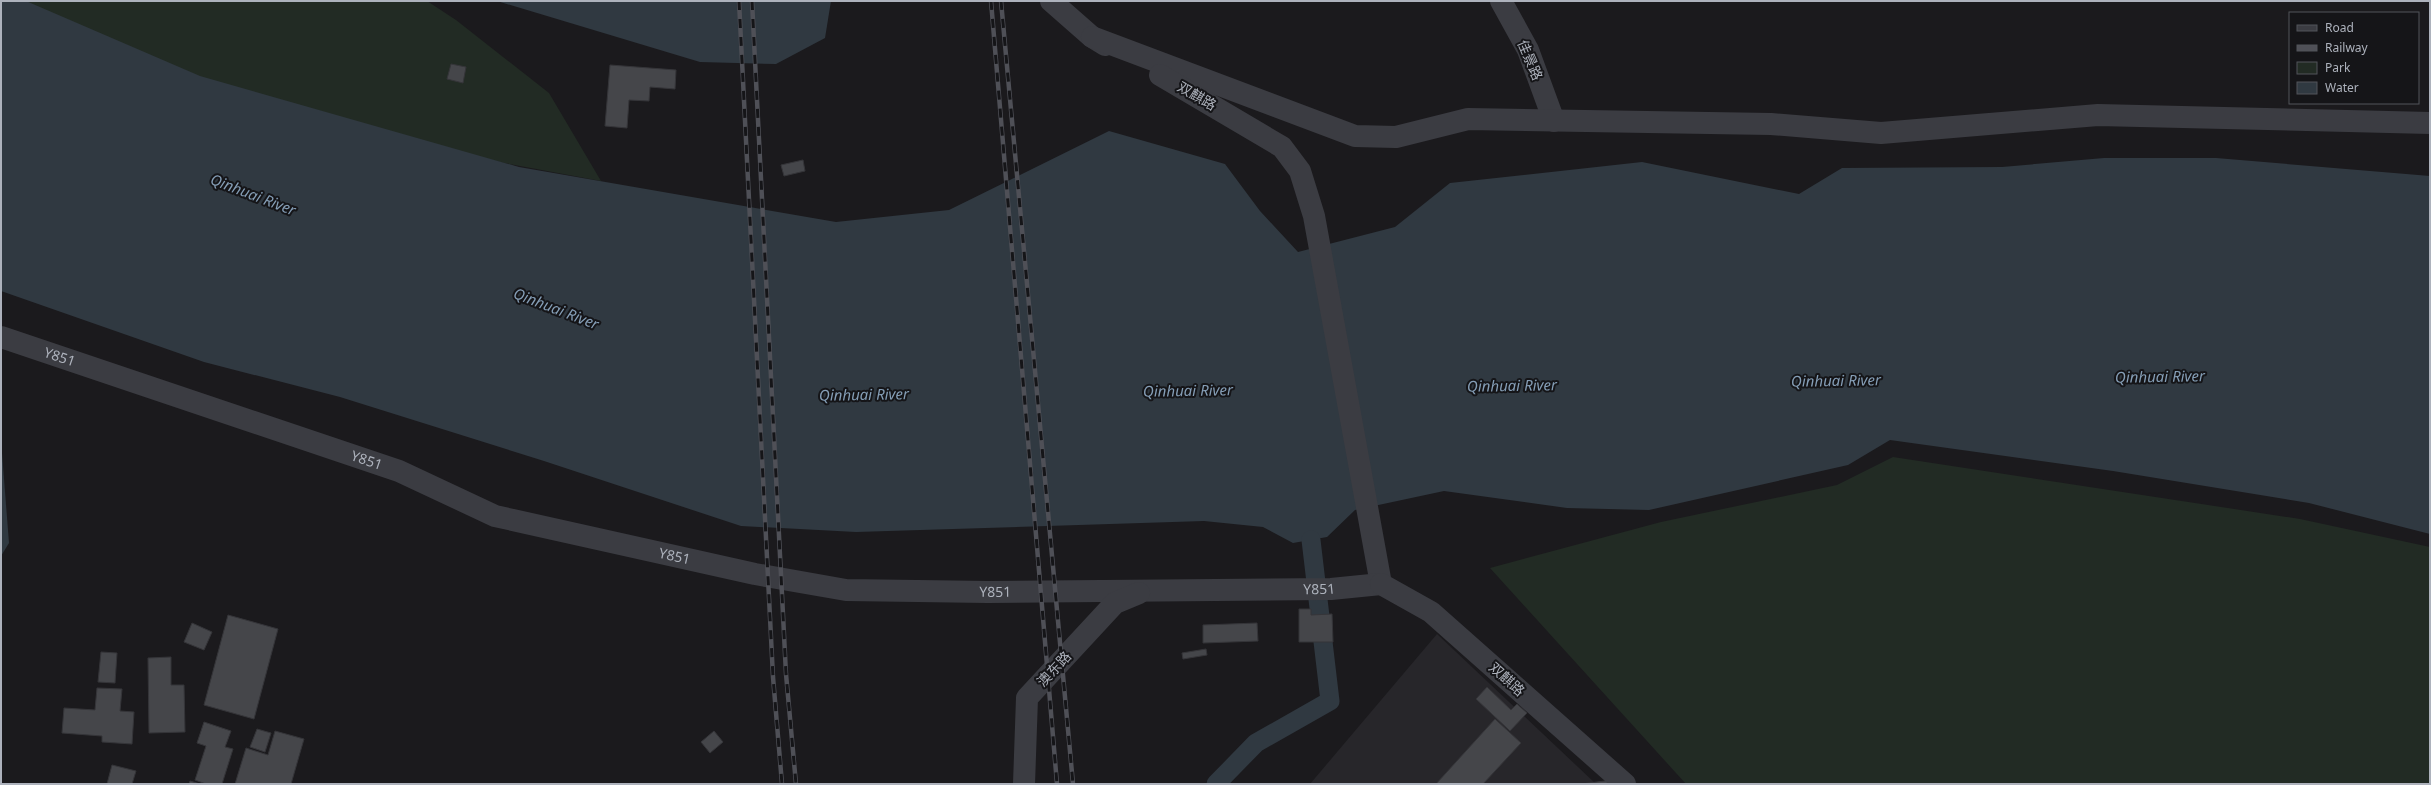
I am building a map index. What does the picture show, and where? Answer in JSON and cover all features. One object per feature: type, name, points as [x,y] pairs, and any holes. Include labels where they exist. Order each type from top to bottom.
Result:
[{"type":"street","name":"双麒路","points":[[1051,1],[1092,37],[1197,96],[1282,147],[1300,171],[1314,216],[1381,584],[1431,612],[1626,784]]},
{"type":"street","name":"佳景路","points":[[1501,1],[1528,50],[1554,121]]},
{"type":"street","points":[[1092,37],[1355,136],[1396,137],[1468,119],[1771,124],[1881,133],[2098,115],[2430,123]]},
{"type":"street","name":"Y851","points":[[1,337],[399,471],[495,516],[755,574],[846,590],[988,592],[1331,589],[1381,584]]},
{"type":"street","name":"澳东路","points":[[1024,784],[1027,698],[1115,603],[1148,590]]},
{"type":"shaded area","points":[[1437,634],[1596,784],[1310,784]]},
{"type":"green space","points":[[10,1],[427,1],[456,20],[549,93],[601,181],[504,163],[186,81]]},
{"type":"green space","points":[[1893,457],[2300,519],[2430,547],[2430,784],[1686,784],[1490,568],[1661,522],[1837,485]]},
{"type":"water","name":"Qinhuai River","points":[[1,1],[26,1],[200,76],[519,167],[836,222],[949,210],[1109,131],[1225,164],[1260,211],[1298,252],[1395,227],[1450,183],[1642,162],[1799,194],[1842,168],[2002,167],[2104,158],[2216,158],[2430,176],[2430,534],[2309,503],[2113,471],[1890,440],[1848,465],[1649,510],[1567,508],[1444,491],[1355,510],[1327,537],[1293,543],[1263,527],[1204,521],[856,532],[741,526],[544,461],[340,397],[204,362],[1,291]]},
{"type":"water","points":[[497,1],[831,1],[825,38],[776,64],[700,62]]},
{"type":"water","points":[[1,440],[9,543],[1,556]]},
{"type":"building","points":[[451,64],[466,67],[463,83],[447,79]]},
{"type":"building","points":[[610,65],[676,70],[675,89],[650,87],[649,101],[629,100],[627,128],[605,126]]},
{"type":"building","points":[[803,160],[805,171],[784,176],[781,165]]},
{"type":"building","points":[[1299,609],[1311,609],[1311,615],[1332,614],[1333,642],[1299,642]]},
{"type":"building","points":[[228,615],[278,629],[254,719],[204,705]]},
{"type":"building","points":[[192,623],[212,632],[204,650],[184,642]]},
{"type":"building","points":[[1257,623],[1258,641],[1203,643],[1203,625]]},
{"type":"building","points":[[1206,649],[1207,655],[1183,659],[1182,653]]},
{"type":"building","points":[[101,652],[117,653],[115,683],[98,682]]},
{"type":"building","points":[[171,657],[171,685],[184,685],[185,732],[149,733],[148,658]]},
{"type":"building","points":[[1487,687],[1511,710],[1517,704],[1527,713],[1510,731],[1476,699]]},
{"type":"building","points":[[97,688],[122,689],[120,711],[134,712],[132,744],[102,742],[102,736],[62,733],[64,708],[95,710]]},
{"type":"building","points":[[1495,719],[1521,743],[1483,784],[1436,784]]},
{"type":"building","points":[[204,722],[231,731],[225,747],[233,749],[222,784],[206,784],[195,780],[206,746],[197,743]]},
{"type":"building","points":[[257,729],[271,733],[265,752],[250,747]]},
{"type":"building","points":[[275,731],[304,739],[291,784],[235,784],[246,748],[268,755]]},
{"type":"building","points":[[714,731],[723,742],[710,753],[701,742]]},
{"type":"building","points":[[112,765],[136,771],[132,784],[107,784]]},
{"type":"building","points":[[1621,779],[1626,784],[1581,784]]},
{"type":"building","points":[[190,781],[200,784],[189,784]]},
{"type":"waterway","points":[[1216,784],[1256,743],[1330,701],[1311,540]]},
{"type":"railway","points":[[739,1],[773,677],[782,784]]},
{"type":"railway","points":[[752,1],[786,674],[796,784]]},
{"type":"railway","points":[[991,1],[1057,784]]},
{"type":"railway","points":[[1001,1],[1073,784]]}]
